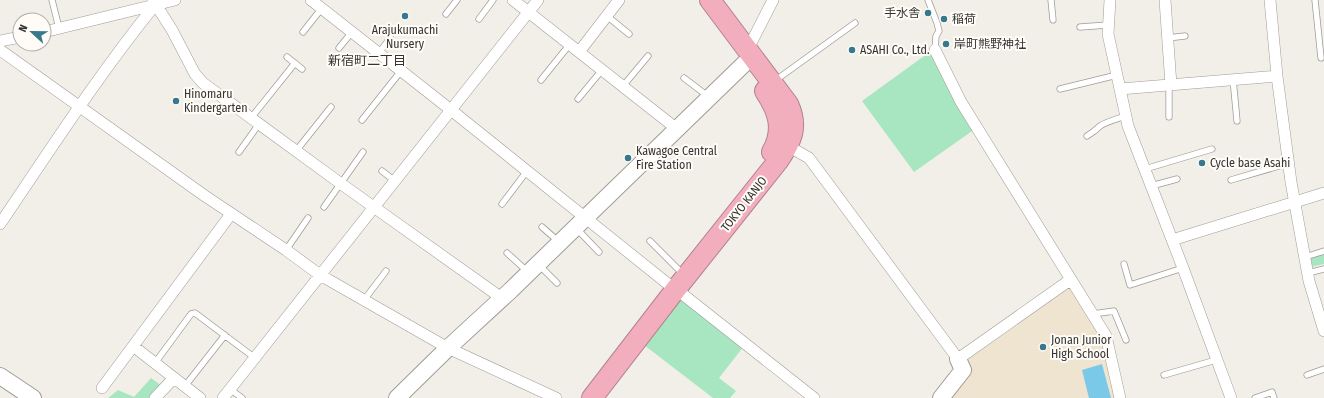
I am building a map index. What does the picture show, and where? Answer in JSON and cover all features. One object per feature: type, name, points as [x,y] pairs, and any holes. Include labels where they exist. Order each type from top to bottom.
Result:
[{"type":"highway","name":"TOKYO KANJO","points":[[577,398],[675,281],[773,168],[788,146],[794,123],[788,104],[772,83],[746,57],[699,0]]},
{"type":"highway","name":"TOKYO KANJO","points":[[592,398],[675,281],[768,158],[777,139],[779,129],[776,109],[755,76],[746,57],[710,0]]},
{"type":"street","points":[[52,30],[154,2],[175,0]]},
{"type":"street","points":[[311,0],[527,170],[581,223],[675,281],[814,398]]},
{"type":"street","points":[[513,0],[677,129]]},
{"type":"street","points":[[223,398],[538,0]]},
{"type":"street","points":[[579,52],[619,0]]},
{"type":"street","points":[[397,398],[448,348],[503,299],[709,97],[746,57],[773,0]]},
{"type":"street","points":[[1110,0],[1108,34],[1126,116],[1231,398]]},
{"type":"street","points":[[1165,0],[1170,85]]},
{"type":"street","points":[[1270,0],[1277,76],[1289,163],[1308,273],[1324,331]]},
{"type":"street","points":[[0,224],[80,106],[154,2]]},
{"type":"street","points":[[154,2],[172,30],[195,74],[203,83],[503,299]]},
{"type":"street","points":[[0,41],[12,39]]},
{"type":"street","points":[[0,50],[231,214],[286,250],[320,275],[448,348],[556,398]]},
{"type":"street","points":[[935,50],[961,102],[1106,336],[1120,398]]},
{"type":"street","points":[[1120,89],[1277,76]]},
{"type":"street","points":[[788,146],[809,158],[958,359],[963,370],[941,398]]},
{"type":"street","points":[[1172,240],[1324,193]]},
{"type":"street","points":[[102,388],[231,214]]},
{"type":"street","points":[[958,359],[1070,280]]},
{"type":"street","points":[[133,346],[200,398]]},
{"type":"street","points":[[0,376],[33,398]]},
{"type":"street","points":[[155,398],[174,378]]},
{"type":"lane","points":[[52,0],[59,28]]},
{"type":"lane","points":[[446,14],[457,0]]},
{"type":"lane","points":[[479,19],[493,0]]},
{"type":"lane","points":[[928,0],[939,31],[936,36],[935,50]]},
{"type":"lane","points":[[1051,0],[1053,20]]},
{"type":"lane","points":[[1315,0],[1321,58]]},
{"type":"lane","points":[[303,32],[322,8]]},
{"type":"lane","points":[[607,16],[629,34]]},
{"type":"lane","points":[[772,83],[855,23]]},
{"type":"lane","points":[[1080,27],[1108,25]]},
{"type":"lane","points":[[339,48],[352,32]]},
{"type":"lane","points":[[379,53],[390,38],[390,33]]},
{"type":"lane","points":[[1167,38],[1185,36]]},
{"type":"lane","points":[[541,80],[570,44]]},
{"type":"lane","points":[[287,56],[302,68]]},
{"type":"lane","points":[[623,86],[648,56]]},
{"type":"lane","points":[[239,152],[255,121],[295,63]]},
{"type":"lane","points":[[578,99],[602,70]]},
{"type":"lane","points":[[362,120],[401,71]]},
{"type":"lane","points":[[1060,88],[1116,75]]},
{"type":"lane","points":[[684,78],[709,97]]},
{"type":"lane","points":[[1233,79],[1237,121]]},
{"type":"lane","points":[[1169,117],[1170,85]]},
{"type":"lane","points":[[296,151],[331,107]]},
{"type":"lane","points":[[1086,136],[1093,133],[1101,126],[1126,116]]},
{"type":"lane","points":[[1145,169],[1212,149]]},
{"type":"lane","points":[[324,207],[364,152]]},
{"type":"lane","points":[[1231,180],[1289,163]]},
{"type":"lane","points":[[502,204],[527,170]]},
{"type":"lane","points":[[382,171],[395,181]]},
{"type":"lane","points":[[1151,186],[1177,179]]},
{"type":"lane","points":[[286,250],[308,218]]},
{"type":"lane","points":[[581,223],[599,252]]},
{"type":"lane","points":[[542,227],[560,243]]},
{"type":"lane","points":[[650,241],[675,281]]},
{"type":"lane","points":[[1305,257],[1324,251]]},
{"type":"lane","points":[[508,253],[557,283]]},
{"type":"lane","points":[[1124,264],[1130,285],[1183,268]]},
{"type":"lane","points":[[1308,273],[1324,269]]},
{"type":"lane","points":[[364,300],[386,270]]},
{"type":"lane","points":[[1093,314],[1114,311],[1126,340]]},
{"type":"lane","points":[[156,363],[191,314],[195,313],[255,358]]},
{"type":"lane","points":[[185,386],[226,335]]},
{"type":"lane","points":[[1164,376],[1216,360]]},
{"type":"lane","points":[[1307,375],[1324,369]]},
{"type":"lane","points":[[230,389],[242,398]]},
{"type":"lane","points":[[1255,398],[1272,392],[1274,398]]},
{"type":"shaded area","name":"Jonan Junior High School","points":[[1070,284],[1101,335],[1117,398],[950,398],[971,371],[965,360]]},
{"type":"green space","points":[[931,51],[975,129],[914,172],[862,101]]},
{"type":"green space","points":[[1324,254],[1324,264],[1310,267],[1310,258]]},
{"type":"green space","points":[[680,298],[744,346],[719,378],[736,391],[730,398],[713,398],[644,345]]},
{"type":"green space","points":[[151,378],[162,386],[151,398],[108,398],[118,390],[134,397]]},
{"type":"water","points":[[1102,364],[1111,398],[1089,398],[1082,370]]},
{"type":"place","name":"手水舎","points":[[928,13]]},
{"type":"place","name":"Arajukumachi Nursery","points":[[405,16]]},
{"type":"place","name":"稲荷","points":[[944,19]]},
{"type":"place","name":"岸町熊野神社","points":[[946,44]]},
{"type":"place","name":"ASAHI Co., Ltd.","points":[[852,50]]},
{"type":"place","name":"Hinomaru Kindergarten","points":[[176,101]]},
{"type":"place","name":"Kawagoe Central Fire Station","points":[[628,158]]},
{"type":"place","name":"Cycle base Asahi","points":[[1202,163]]},
{"type":"place","name":"Jonan Junior High School","points":[[1043,347]]},
{"type":"district","name":"新宿町二丁目","points":[[367,60]]}]
